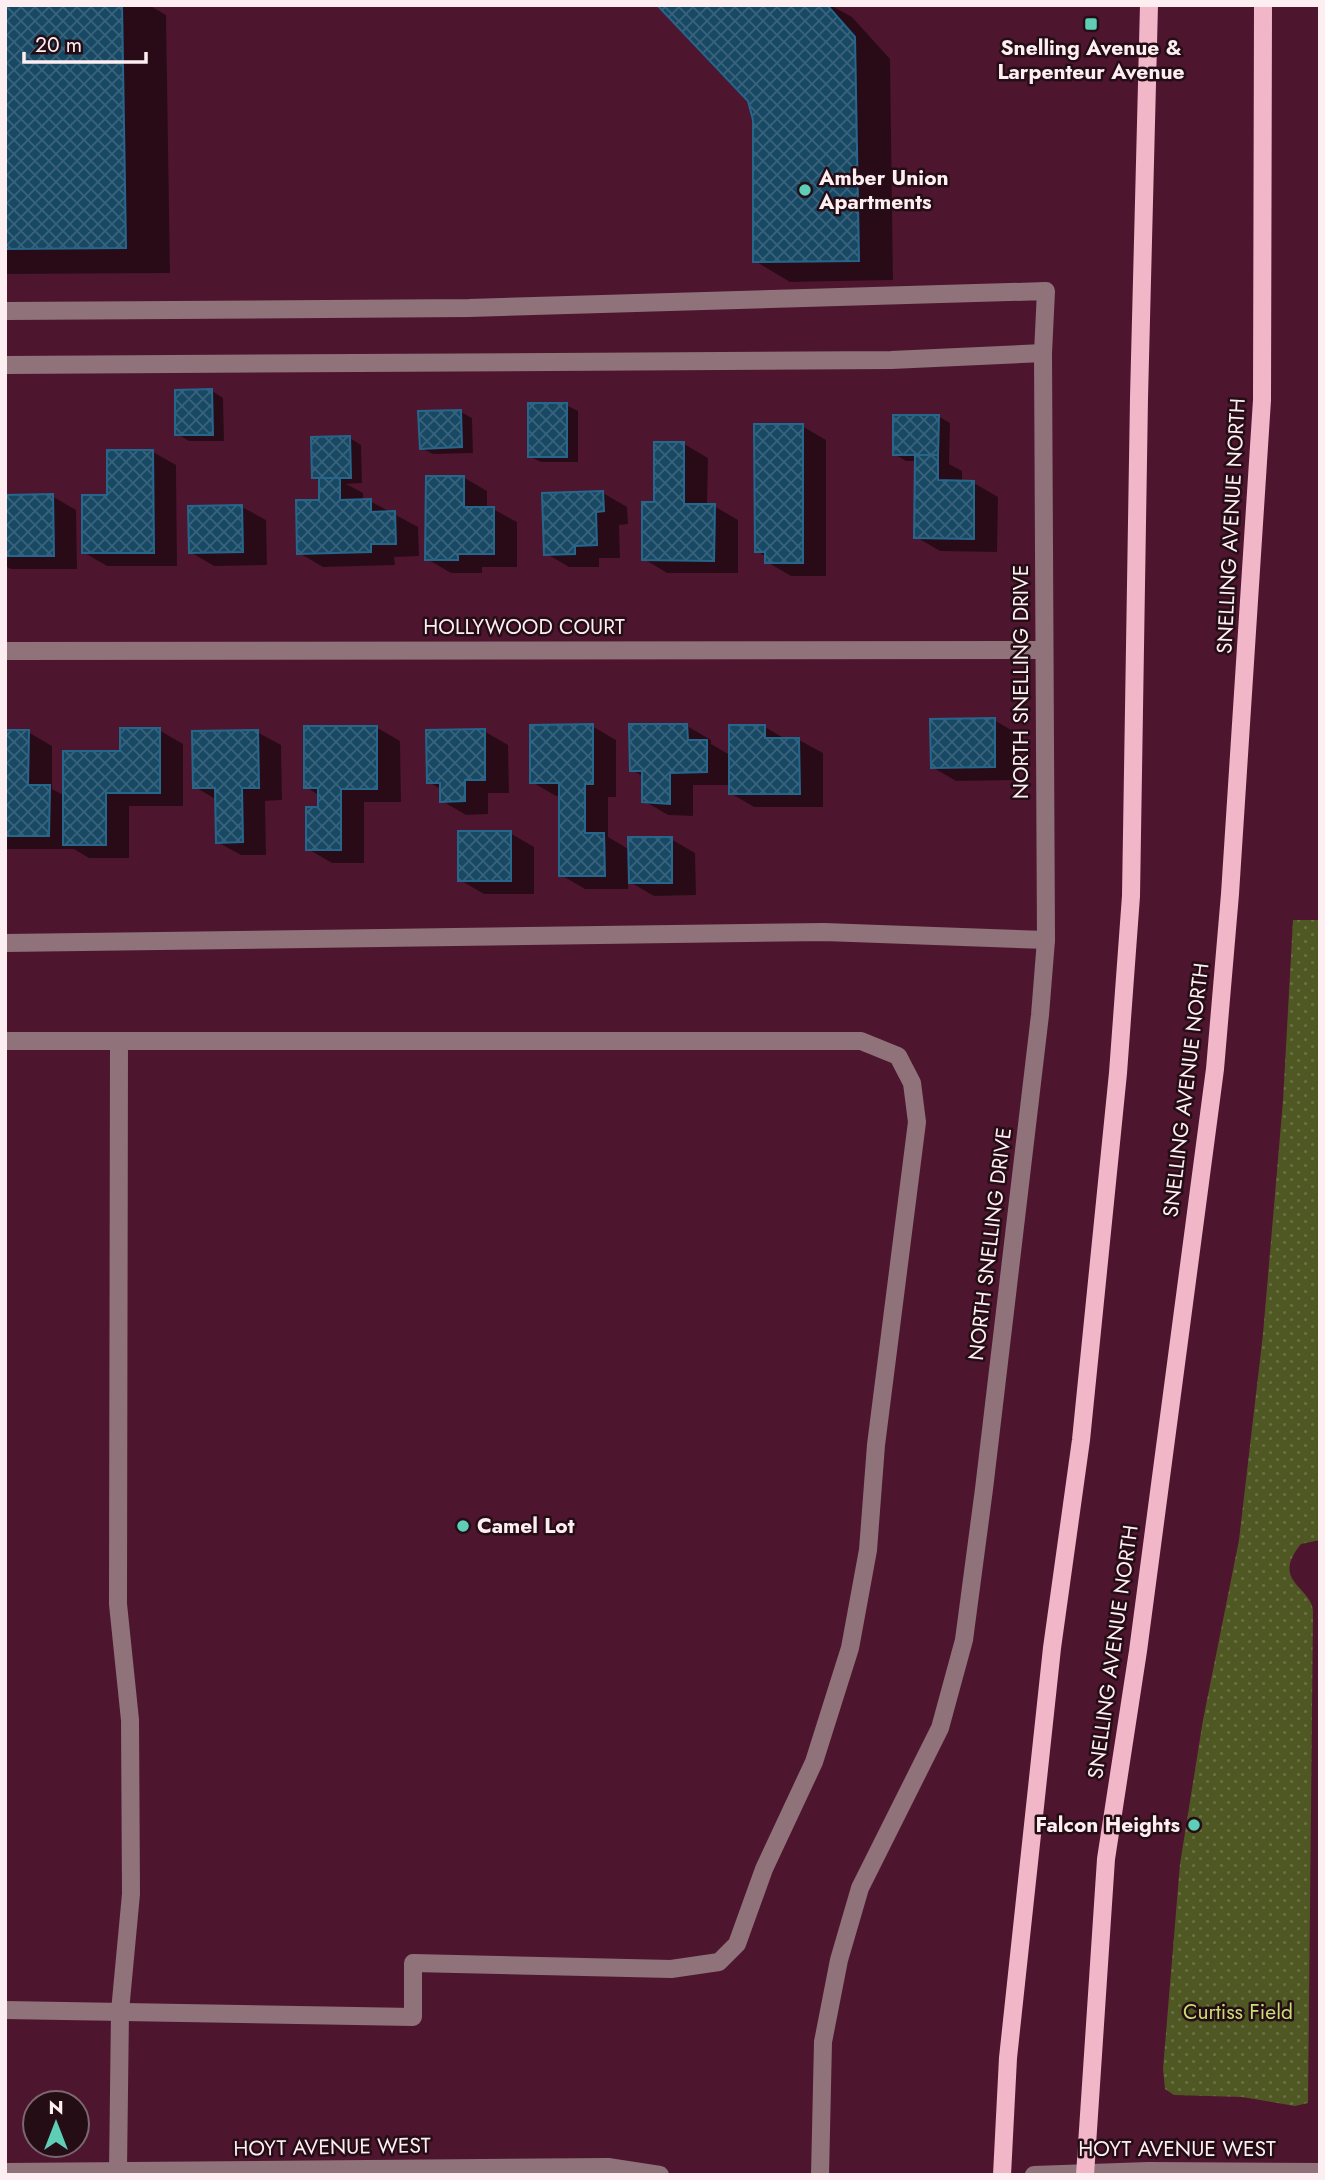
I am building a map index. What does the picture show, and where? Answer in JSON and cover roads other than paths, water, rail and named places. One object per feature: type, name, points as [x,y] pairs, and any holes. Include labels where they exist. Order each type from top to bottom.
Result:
[{"type":"main road","points":[[1002,2175],[1008,2058],[1052,1648],[1081,1440],[1118,1073],[1131,895],[1149,5]]},
{"type":"main road","name":"SNELLING AVENUE NORTH","points":[[1085,2173],[1106,1859],[1138,1651],[1211,1097],[1230,894],[1262,400],[1263,5]]},
{"type":"street","name":"NORTH SNELLING DRIVE","points":[[5,312],[469,308],[1046,291],[1043,353],[1046,940],[986,1476],[964,1640],[940,1728],[860,1888],[839,1960],[823,2042],[820,2175]]},
{"type":"street","points":[[5,365],[891,360],[1043,353]]},
{"type":"street","name":"HOLLYWOOD COURT","points":[[5,651],[1043,650]]},
{"type":"street","points":[[5,943],[824,932],[1046,940]]},
{"type":"street","points":[[5,1041],[861,1041],[898,1056],[912,1083],[917,1122],[876,1445],[868,1550],[850,1648],[814,1762],[764,1869],[737,1944],[719,1962],[671,1969],[413,1963],[413,2017],[5,2010]]},
{"type":"street","points":[[118,2171],[120,2011],[131,1894],[130,1720],[118,1604],[119,1042]]},
{"type":"street","name":"HOYT AVENUE WEST","points":[[5,2172],[329,2172],[608,2167],[660,2175]]},
{"type":"street","name":"HOYT AVENUE WEST","points":[[1034,2175],[1320,2172]]},
{"type":"place","name":"Snelling Avenue & Larpenteur Avenue","points":[[1091,24]]},
{"type":"place","name":"Amber Union Apartments","points":[[805,190]]},
{"type":"place","name":"Camel Lot","points":[[463,1526]]},
{"type":"place","name":"Falcon Heights","points":[[1194,1825]]},
{"type":"park label","name":"Curtiss Field","points":[[1238,2012]]}]
